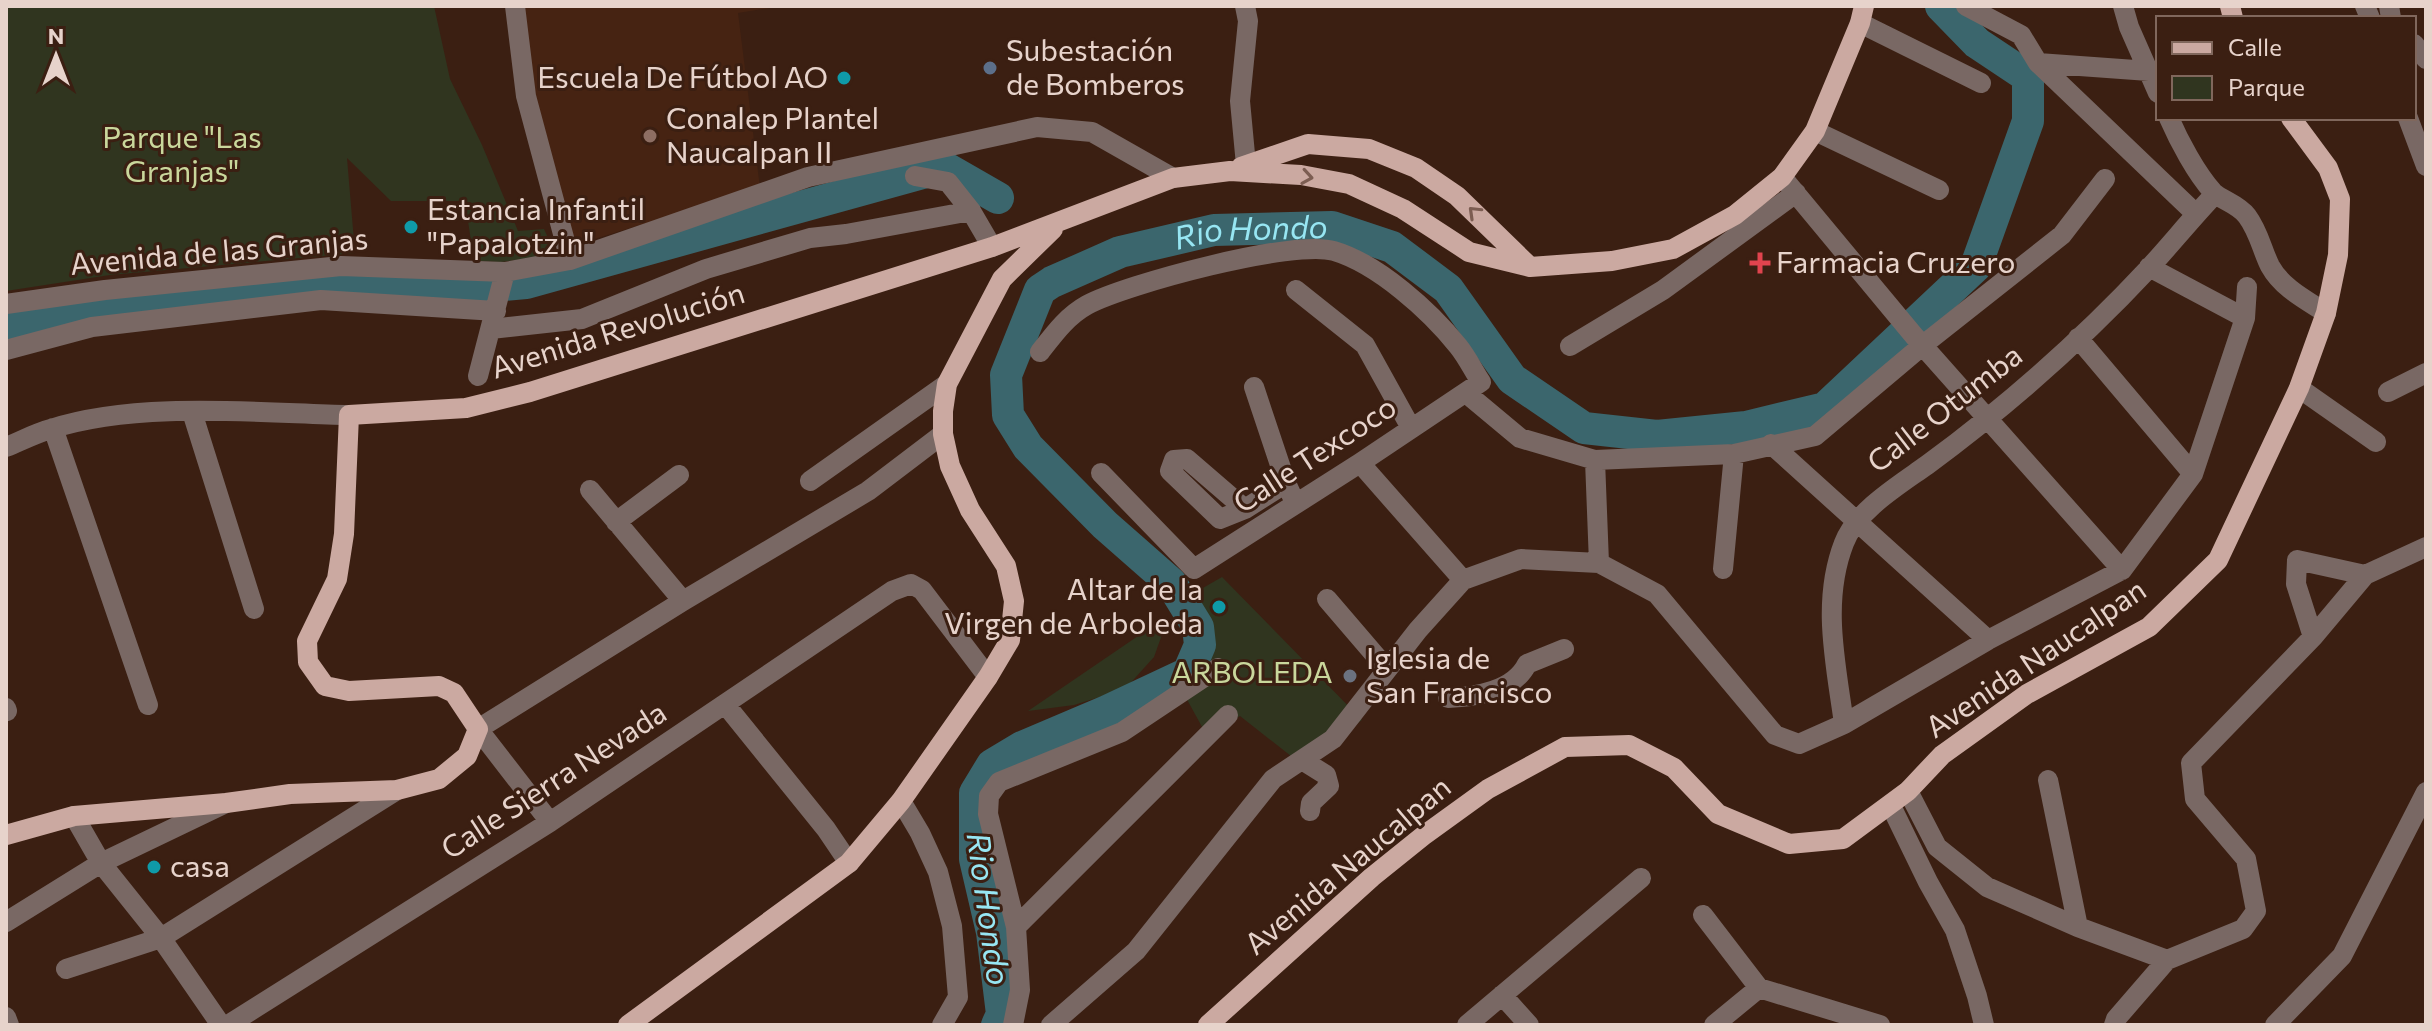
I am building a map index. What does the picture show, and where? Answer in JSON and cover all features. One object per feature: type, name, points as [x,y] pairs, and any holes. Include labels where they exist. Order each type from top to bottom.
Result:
[{"type":"main road","points":[[1530,267],[1612,261],[1673,249],[1789,185],[1815,131],[1862,14]]},
{"type":"main road","name":"Avenida Naucalpan","points":[[1208,1025],[1372,877],[1423,836],[1488,789],[1565,747],[1629,745],[1674,768],[1718,814],[1789,844],[1843,839],[1891,806],[1942,755],[2027,694],[2149,627],[2218,560],[2299,388],[2326,313],[2338,255],[2340,199],[2328,168],[2292,120]]},
{"type":"main road","name":"Avenida Revolución","points":[[349,415],[466,408],[530,392],[992,247],[1173,178],[1238,168],[1308,144],[1369,149],[1416,168],[1457,196],[1530,267]]},
{"type":"main road","name":"Avenida Revolución","points":[[1238,168],[1349,184],[1403,209],[1469,252],[1530,267]]},
{"type":"main road","points":[[628,1025],[849,863],[901,801],[988,677],[1010,640],[1014,601],[1006,566],[970,510],[950,466],[943,434],[943,411],[947,384],[1002,279],[1059,223]]},
{"type":"main road","points":[[992,247],[1002,279]]},
{"type":"main road","points":[[6,835],[74,816],[226,803],[290,794],[397,790],[439,779],[467,756],[478,729],[454,693],[439,686],[349,691],[325,686],[308,662],[307,641],[337,579],[344,534],[349,415]]},
{"type":"street","points":[[515,6],[526,96],[570,260]]},
{"type":"street","points":[[1238,168],[1240,101],[1248,21],[1245,6]]},
{"type":"street","points":[[1966,6],[2021,35],[2038,63],[2196,214]]},
{"type":"street","points":[[2123,6],[2156,88]]},
{"type":"street","points":[[1862,14],[1981,83]]},
{"type":"street","points":[[2038,63],[2149,71]]},
{"type":"street","points":[[2170,120],[2179,141],[2215,194],[2226,198],[2246,214],[2260,238],[2271,268],[2291,291],[2326,313]]},
{"type":"street","points":[[2409,120],[2426,166]]},
{"type":"street","name":"Avenida de las Granjas","points":[[6,350],[92,327],[321,300],[499,296],[570,260],[808,177],[1037,127],[1092,132],[1173,178]]},
{"type":"street","points":[[1815,131],[1939,190]]},
{"type":"street","points":[[915,176],[948,182],[971,211],[992,247]]},
{"type":"street","points":[[1040,352],[1063,323],[1087,305],[1138,286],[1192,270],[1297,249],[1333,250],[1374,269],[1407,294],[1458,346],[1475,387],[1472,398],[1520,438],[1595,460],[1734,454],[1815,436],[1919,341],[2062,235],[2105,179]]},
{"type":"street","points":[[1570,346],[1663,290],[1789,185],[1919,341],[2122,570]]},
{"type":"street","name":"Calle Otumba","points":[[1844,724],[1830,616],[1844,541],[1857,522],[1880,499],[1989,419],[2078,338],[2149,267],[2215,194]]},
{"type":"street","points":[[478,376],[499,296],[582,319],[706,269],[810,238],[971,211]]},
{"type":"street","name":"Avenida de las Granjas","points":[[6,304],[105,290],[341,266],[499,296]]},
{"type":"street","points":[[2149,267],[2245,318]]},
{"type":"street","points":[[1051,1025],[1136,951],[1273,779],[1333,739],[1418,630],[1463,580],[1521,559],[1599,563],[1657,594],[1775,735],[1799,744],[1844,724],[1988,640],[2122,570],[2193,474],[2245,318],[2247,287]]},
{"type":"street","points":[[92,327],[105,290]]},
{"type":"street","points":[[1296,290],[1365,345],[1411,428]]},
{"type":"street","points":[[2078,338],[2193,474]]},
{"type":"street","points":[[2388,392],[2426,373]]},
{"type":"street","points":[[810,481],[947,384]]},
{"type":"street","points":[[1254,387],[1286,483],[1296,503]]},
{"type":"street","name":"Calle Texcoco","points":[[1101,473],[1194,569],[1475,387]]},
{"type":"street","points":[[2299,388],[2376,442]]},
{"type":"street","points":[[192,412],[254,609]]},
{"type":"street","name":"Avenida Revolución","points":[[6,447],[53,428],[121,414],[349,415]]},
{"type":"street","points":[[53,428],[148,705]]},
{"type":"street","points":[[550,822],[478,729],[683,601],[868,491],[943,434]]},
{"type":"street","points":[[1771,444],[1988,640]]},
{"type":"street","points":[[1723,569],[1734,454]]},
{"type":"street","points":[[1245,509],[1187,459],[1174,460],[1170,471],[1220,519],[1245,509],[1286,483]]},
{"type":"street","points":[[1595,460],[1599,563]]},
{"type":"street","points":[[1360,463],[1463,580]]},
{"type":"street","points":[[616,522],[679,475]]},
{"type":"street","points":[[590,490],[683,601]]},
{"type":"street","points":[[2114,1025],[2167,960],[2243,929],[2256,911],[2246,859],[2195,799],[2191,763],[2313,637],[2365,575],[2426,547]]},
{"type":"street","points":[[2313,637],[2296,584],[2297,560],[2365,575]]},
{"type":"street","name":"Calle Sierra Nevada","points":[[228,1025],[550,822],[892,591],[911,584],[922,590],[988,677]]},
{"type":"street","points":[[1327,599],[1387,669]]},
{"type":"street","points":[[1448,698],[1472,697],[1502,686],[1522,675],[1527,664],[1564,649]]},
{"type":"street","points":[[1013,1025],[1020,990],[1016,927],[988,814],[989,796],[999,782],[1122,732],[1218,668]]},
{"type":"street","points":[[725,704],[826,829],[849,863]]},
{"type":"street","points":[[1016,927],[1228,715]]},
{"type":"street","points":[[1302,760],[1326,775],[1329,786],[1311,803],[1310,811]]},
{"type":"street","points":[[2048,780],[2078,927]]},
{"type":"street","points":[[66,969],[161,938],[397,790]]},
{"type":"street","points":[[1908,791],[1937,847],[1987,887],[2078,927],[2167,960]]},
{"type":"street","points":[[2275,1025],[2342,956],[2426,792]]},
{"type":"street","points":[[901,801],[938,872],[952,926],[958,997],[942,1025]]},
{"type":"street","points":[[6,922],[101,863],[226,803]]},
{"type":"street","points":[[1891,806],[1955,930],[1984,1025]]},
{"type":"street","points":[[74,816],[101,863],[161,938],[221,1025]]},
{"type":"street","points":[[1467,1025],[1641,878]]},
{"type":"street","points":[[1703,915],[1759,988],[1880,1025]]},
{"type":"street","points":[[1714,1025],[1759,988]]},
{"type":"street","points":[[1502,995],[1529,1025]]},
{"type":"street","points":[[6,1017],[9,1025]]},
{"type":"shaded area","name":"Conalep Plantel Naucalpan II","points":[[523,6],[782,6],[738,13],[760,188],[575,245],[533,84]]},
{"type":"green space","name":"Parque \"Las Granjas\"","points":[[6,6],[434,6],[450,79],[518,231],[544,229],[556,255],[501,262],[474,261],[465,201],[391,201],[347,158],[355,253],[110,275],[6,291]]},
{"type":"green space","name":"ARBOLEDA","points":[[1222,577],[1362,720],[1329,744],[1296,760],[1240,716],[1207,736],[1184,694],[1203,682],[1209,654],[1207,621],[1189,596]]},
{"type":"green space","points":[[1163,619],[1164,629],[1154,657],[1125,689],[1074,705],[1028,711]]},
{"type":"waterway","name":"Rio Hondo","points":[[997,1025],[1002,1014],[992,932],[975,859],[975,793],[992,765],[1022,747],[1188,673],[1200,645],[1198,627],[1171,583],[1105,525],[1028,447],[1008,415],[1006,375],[1040,290],[1120,252],[1214,230],[1332,227],[1392,247],[1448,289],[1512,379],[1584,428],[1657,436],[1746,427],[1825,408],[1976,266],[2028,121],[2028,77],[1977,43],[1941,6]]},
{"type":"waterway","points":[[6,326],[70,309],[129,309],[329,275],[469,288],[526,283],[944,167],[998,198]]},
{"type":"place","name":"Subestación de Bomberos","points":[[990,68]]},
{"type":"place","name":"Escuela De Fútbol AO","points":[[844,78]]},
{"type":"place","name":"Conalep Plantel Naucalpan II","points":[[650,136]]},
{"type":"place","name":"Estancia Infantil \"Papalotzin\"","points":[[411,227]]},
{"type":"place","name":"Farmacia Cruzero","points":[[1760,263]]},
{"type":"place","name":"Altar de la Virgen de Arboleda","points":[[1219,607]]},
{"type":"place","name":"Iglesia de San Francisco","points":[[1350,676]]},
{"type":"place","name":"casa","points":[[154,867]]}]
